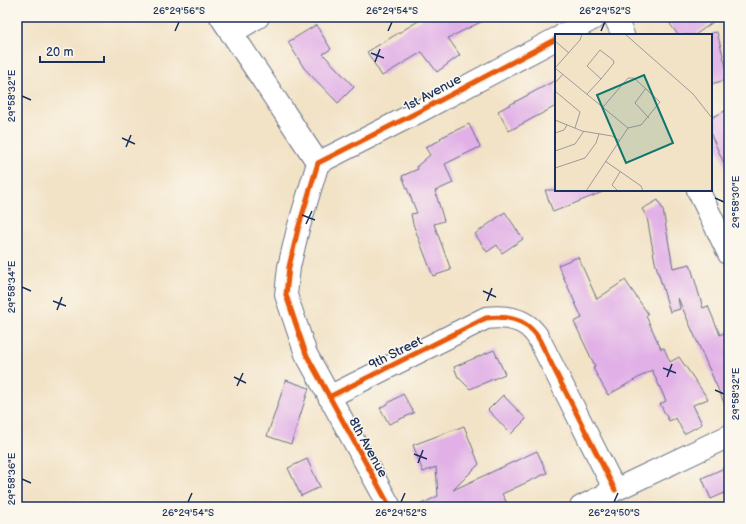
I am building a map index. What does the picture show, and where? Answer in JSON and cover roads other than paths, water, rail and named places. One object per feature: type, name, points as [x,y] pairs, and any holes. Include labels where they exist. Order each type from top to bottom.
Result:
[{"type":"street","points":[[258,17],[226,25],[318,163],[298,229],[289,267],[286,295],[306,354],[329,397]]},
{"type":"street","points":[[565,34],[596,17]]},
{"type":"street","points":[[615,17],[623,34]]},
{"type":"street","name":"1st Avenue","points":[[318,163],[420,112],[555,40]]},
{"type":"street","points":[[698,191],[729,254]]},
{"type":"street","name":"9th Street","points":[[329,397],[486,318],[506,317],[519,321],[534,331],[541,343],[615,490]]},
{"type":"street","name":"8th Avenue","points":[[329,397],[390,507]]},
{"type":"street","points":[[581,507],[729,436]]}]
